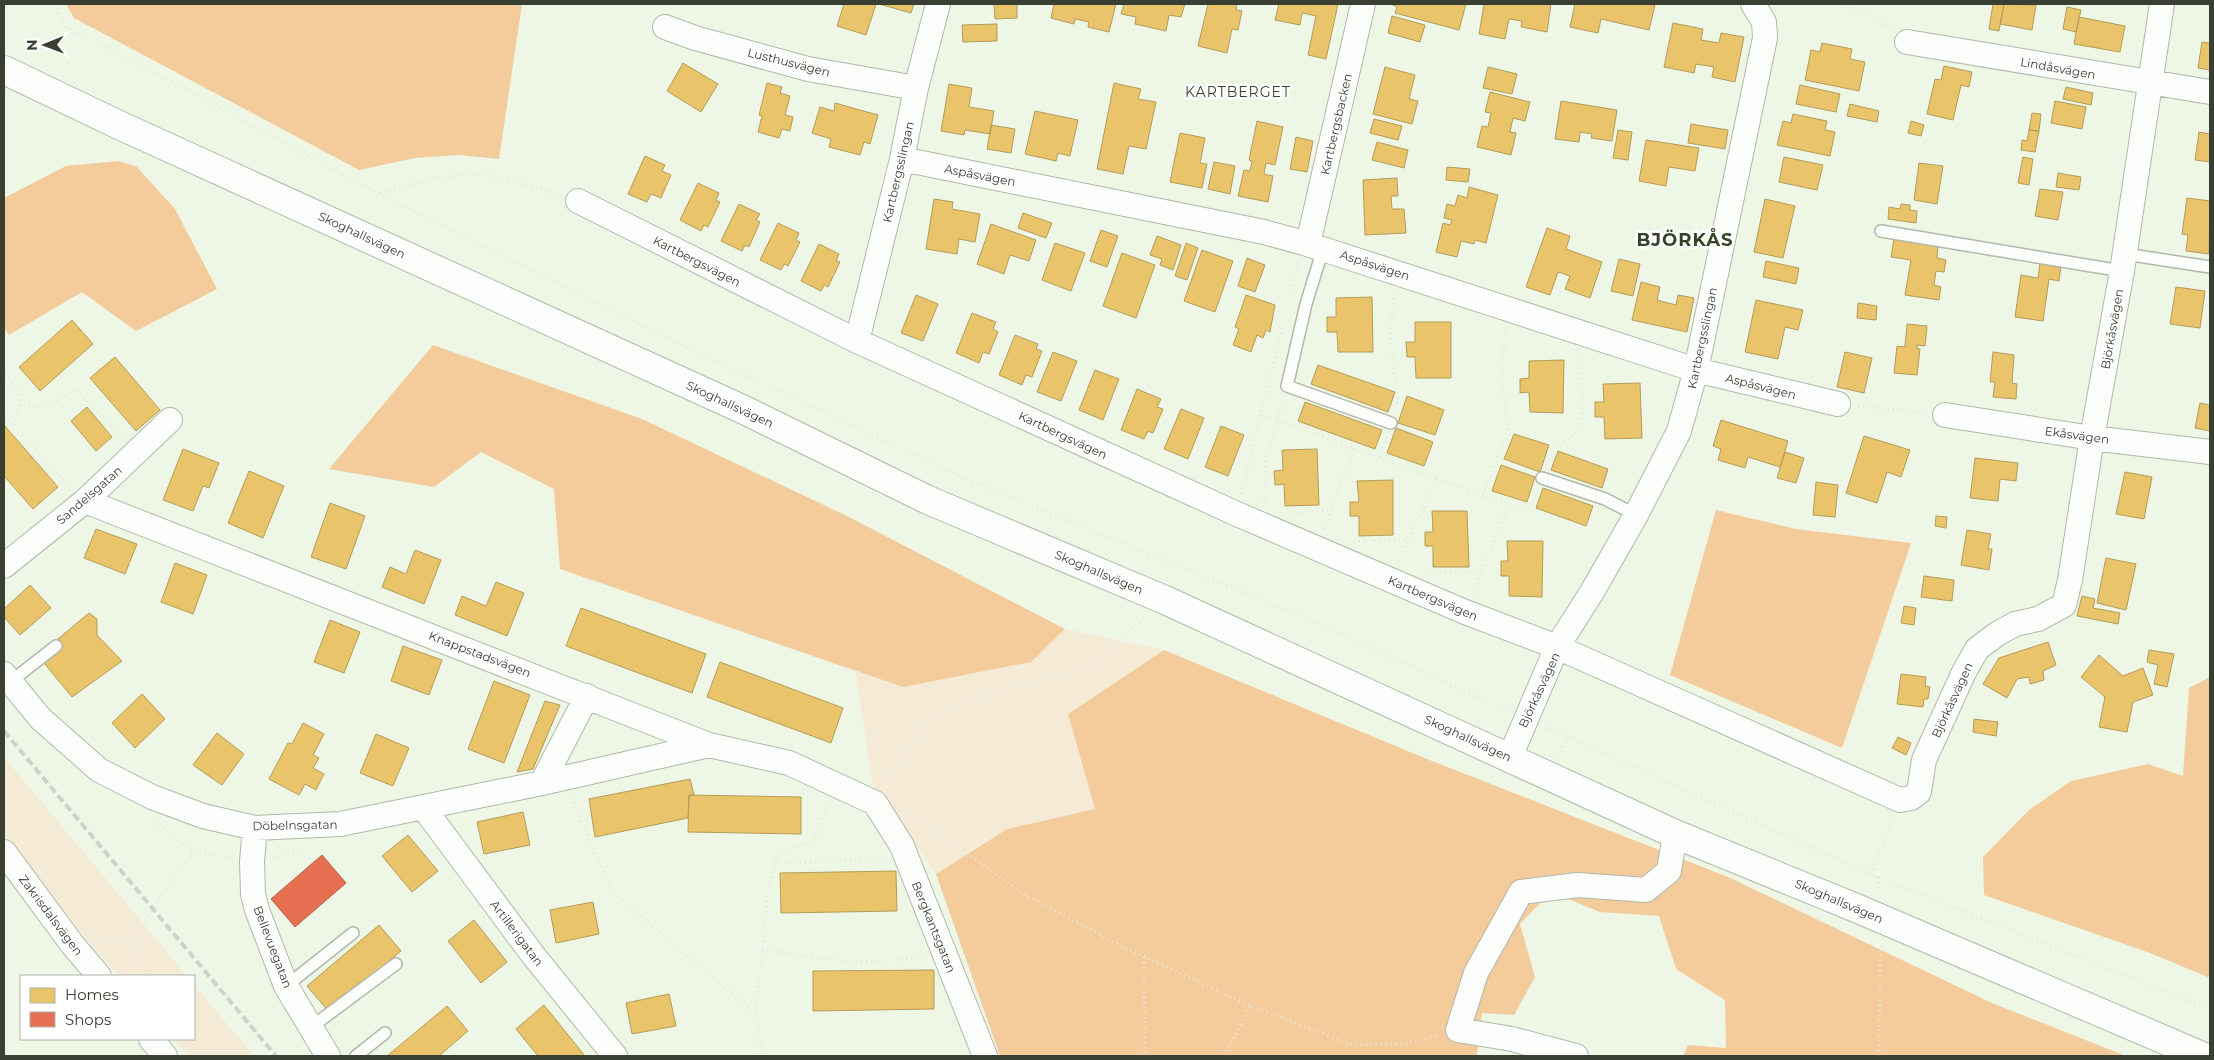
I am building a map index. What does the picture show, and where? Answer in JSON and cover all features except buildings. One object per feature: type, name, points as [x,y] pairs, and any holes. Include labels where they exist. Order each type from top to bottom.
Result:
[{"type":"main road","name":"Skoghallsvägen","points":[[4,70],[742,409],[928,500],[1165,600],[1675,834],[1885,920],[2202,1056]]},
{"type":"street","name":"Kartbergsslingan","points":[[857,341],[902,159],[916,88],[938,4]]},
{"type":"street","name":"Kartbergsbacken","points":[[1311,245],[1363,4]]},
{"type":"street","name":"Kartbergsslingan","points":[[1557,648],[1636,515],[1679,431],[1696,370],[1765,38],[1764,22],[1753,4]]},
{"type":"street","name":"Björkåsvägen","points":[[1510,757],[1525,718],[1557,648],[1900,800],[1911,798],[1919,792],[1924,760],[1964,672],[1977,649],[1997,634],[2016,624],[2038,619],[2064,605],[2070,580],[2092,438],[2123,262],[2162,4]]},
{"type":"street","name":"Lusthusvägen","points":[[665,27],[695,38],[808,69],[916,88]]},
{"type":"street","name":"Lindåsvägen","points":[[1906,42],[2149,84],[2210,92]]},
{"type":"street","name":"Aspåsvägen","points":[[902,159],[1254,230],[1311,245],[1696,370],[1838,404]]},
{"type":"street","name":"Kartbergsvägen","points":[[578,201],[857,341],[1236,514],[1465,612],[1557,648]]},
{"type":"street","name":"Ekåsvägen","points":[[1945,415],[2092,438],[2210,452]]},
{"type":"street","name":"Sandelsgatan","points":[[4,566],[85,501],[170,420]]},
{"type":"street","name":"Knappstadsvägen","points":[[85,501],[709,745],[789,763],[875,803]]},
{"type":"street","name":"Döbelnsgatan","points":[[7,678],[42,719],[100,770],[152,797],[203,816],[255,828],[340,824],[709,745]]},
{"type":"street","points":[[542,782],[587,696]]},
{"type":"street","name":"Bergkantsgatan","points":[[875,803],[902,846],[985,1056]]},
{"type":"street","name":"Artillerigatan","points":[[423,807],[533,956],[615,1056]]},
{"type":"street","name":"Bellevuegatan","points":[[255,828],[252,861],[254,894],[264,929],[286,986],[328,1056]]},
{"type":"street","points":[[1576,1056],[1512,1039],[1458,1030],[1476,973],[1521,892],[1578,886],[1646,890],[1669,871],[1675,834]]},
{"type":"street","name":"Zakrisdalsvägen","points":[[4,852],[72,944],[98,975]]},
{"type":"street","points":[[151,1040],[165,1056]]},
{"type":"lane","points":[[1881,231],[2123,262],[2210,267]]},
{"type":"lane","points":[[1311,245],[1306,304],[1287,386],[1392,423]]},
{"type":"lane","points":[[1542,478],[1605,499],[1636,515]]},
{"type":"lane","points":[[7,678],[56,646]]},
{"type":"lane","points":[[286,986],[353,933]]},
{"type":"lane","points":[[310,1028],[396,964]]},
{"type":"lane","points":[[356,1056],[385,1033]]},
{"type":"path","points":[[54,4],[66,28],[108,48],[379,194],[669,339],[964,478],[1318,623],[1871,874],[2210,1009]]},
{"type":"path","points":[[1846,4],[1891,28],[1906,42]]},
{"type":"path","points":[[379,194],[435,178],[481,175],[517,181],[578,201]]},
{"type":"path","points":[[1289,300],[1311,245]]},
{"type":"path","points":[[1380,457],[1398,399],[1392,363],[1391,333],[1394,288],[1398,273]]},
{"type":"path","points":[[1483,495],[1509,428],[1503,391],[1504,341],[1514,310]]},
{"type":"path","points":[[1236,514],[1285,319]]},
{"type":"path","points":[[1261,415],[1526,511],[1529,510],[1553,448],[1574,435],[1582,420],[1581,347],[1584,333]]},
{"type":"path","points":[[5,374],[15,384],[20,400],[13,426]]},
{"type":"path","points":[[1259,524],[1264,503],[1266,458],[1287,386]]},
{"type":"path","points":[[20,400],[34,407],[53,406],[75,388],[135,454]]},
{"type":"path","points":[[1838,404],[1945,415]]},
{"type":"path","points":[[4,416],[85,501]]},
{"type":"path","points":[[1317,548],[1354,448]]},
{"type":"path","points":[[1386,578],[1408,540],[1437,478]]},
{"type":"path","points":[[1465,612],[1509,505]]},
{"type":"path","points":[[1281,533],[1287,518],[1293,512],[1332,510]]},
{"type":"path","points":[[1342,559],[1352,543],[1357,541],[1408,540]]},
{"type":"path","points":[[1420,592],[1430,574],[1436,572],[1482,572]]},
{"type":"path","points":[[1165,600],[1087,669],[994,691],[927,720],[875,803],[912,814],[1022,894],[1144,956],[1252,1006],[1353,1045],[1404,1044],[1458,1030]]},
{"type":"path","points":[[569,776],[575,806],[613,893],[756,1014]]},
{"type":"path","points":[[762,1056],[756,1014],[768,890],[775,864],[778,854],[814,840],[836,785]]},
{"type":"path","points":[[1871,874],[1900,800]]},
{"type":"path","points":[[147,975],[130,941],[176,874],[194,852]]},
{"type":"path","points":[[775,864],[906,856]]},
{"type":"path","points":[[1879,1056],[1880,965],[1885,920]]},
{"type":"path","points":[[762,949],[837,961],[908,960],[943,949]]},
{"type":"path","points":[[1144,956],[1145,1056]]},
{"type":"path","points":[[1224,1056],[1252,1006]]},
{"type":"path","points":[[186,1040],[196,1056]]},
{"type":"shaded area","points":[[66,4],[522,4],[499,159],[459,155],[415,158],[359,170],[74,18]]},
{"type":"shaded area","points":[[119,161],[137,167],[175,209],[217,289],[136,331],[82,292],[9,335],[4,328],[4,198],[66,166]]},
{"type":"shaded area","points":[[433,345],[642,419],[845,515],[1065,629],[1031,662],[903,687],[560,569],[554,489],[481,452],[434,487],[329,469]]},
{"type":"shaded area","points":[[1716,510],[1796,529],[1911,543],[1842,748],[1670,675]]},
{"type":"shaded area","points":[[1065,629],[1164,650],[1068,714],[1095,809],[1007,829],[936,874],[873,784],[855,671],[904,687],[1031,662]]},
{"type":"shaded area","points":[[1164,650],[1427,759],[1728,877],[1992,1003],[2126,1056],[1683,1056],[1688,1045],[1726,1048],[1725,1000],[1676,969],[1659,916],[1600,912],[1551,892],[1520,924],[1535,977],[1514,1015],[1482,1013],[1477,1056],[1000,1056],[936,874],[1007,829],[1095,809],[1068,714]]},
{"type":"shaded area","points":[[2210,677],[2210,978],[2150,953],[1984,895],[1983,857],[2029,810],[2071,781],[2148,764],[2183,776],[2189,688]]},
{"type":"shaded area","points":[[4,757],[186,975],[118,975],[64,913],[4,834]]},
{"type":"shaded area","points":[[195,986],[254,1056],[189,1056],[175,1040],[195,1040]]},
{"type":"railway","points":[[4,731],[276,1056]]},
{"type":"district","name":"KARTBERGET","points":[[1238,92]]},
{"type":"district","name":"BJÖRKÅS","points":[[1685,240]]}]
